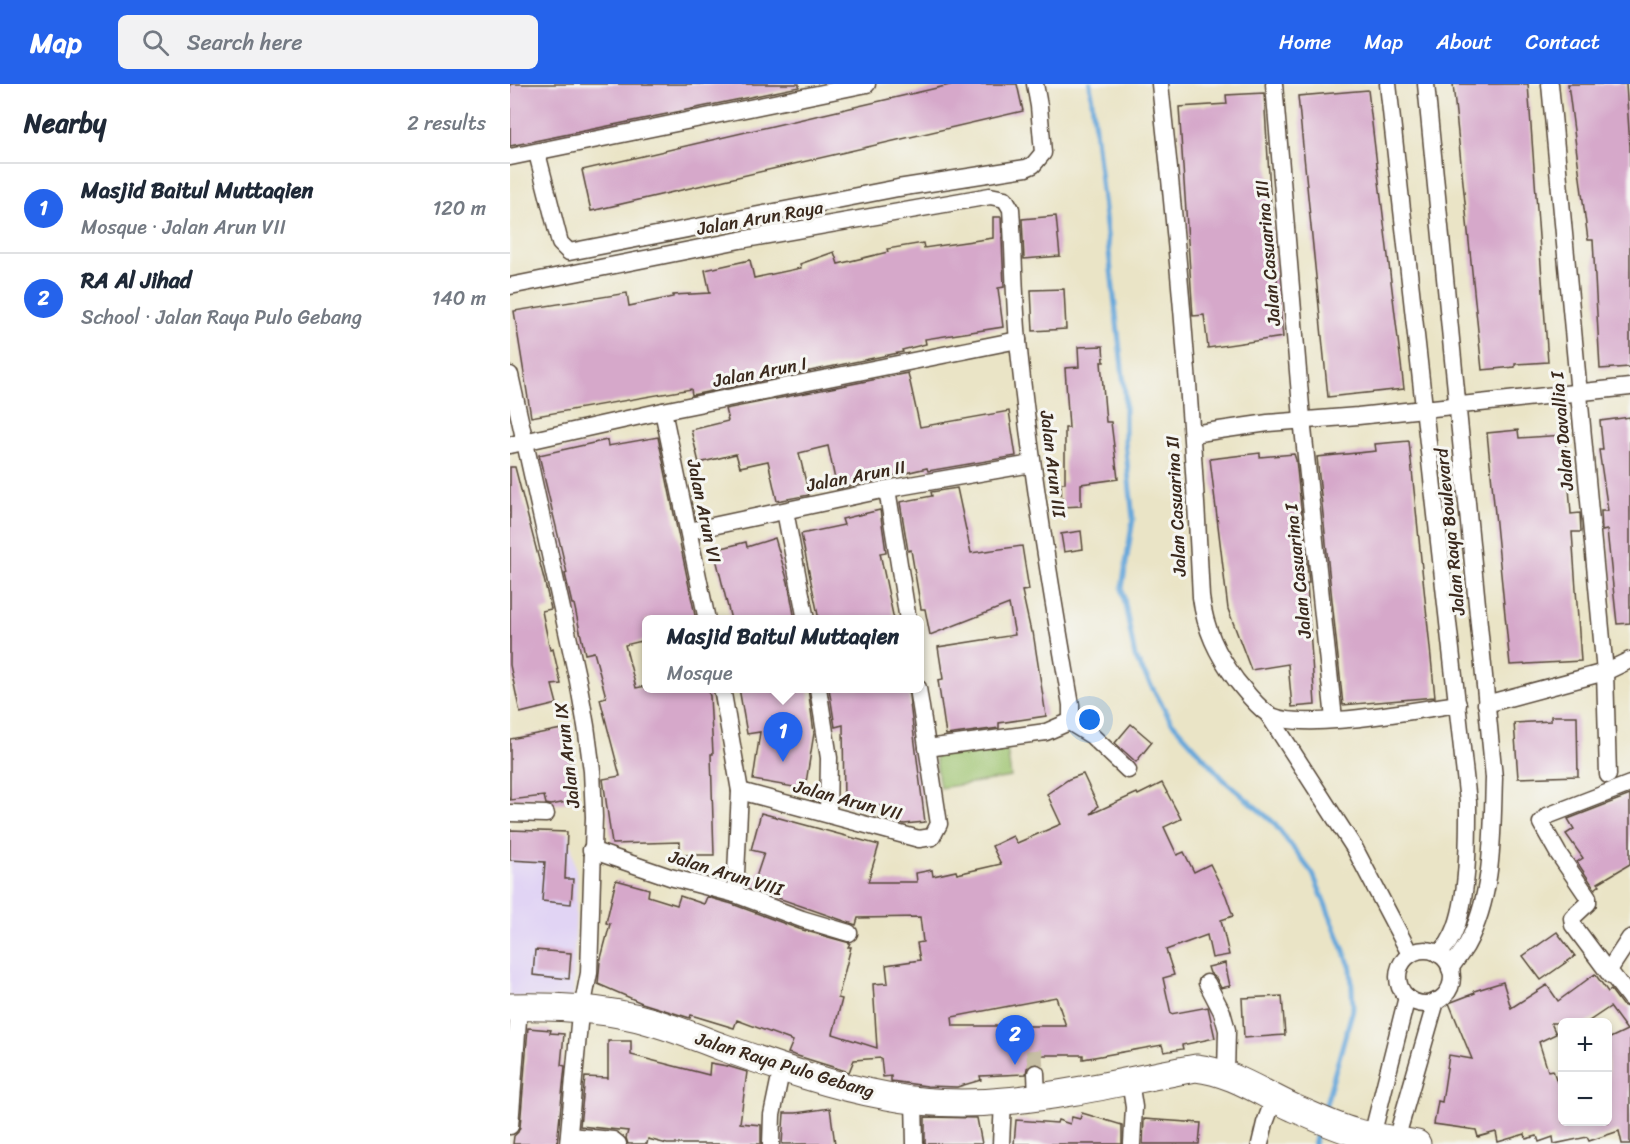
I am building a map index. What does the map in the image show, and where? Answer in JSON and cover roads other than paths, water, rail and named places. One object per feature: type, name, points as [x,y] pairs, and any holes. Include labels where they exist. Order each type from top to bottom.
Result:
[{"type":"main road","name":"Jalan Raya Pulo Gebang","points":[[514,1007],[582,1008],[648,1020],[782,1067],[845,1086],[886,1096],[944,1103],[1003,1101],[1036,1085],[1130,1082],[1196,1068],[1226,1074],[1283,1103],[1371,1137]]},
{"type":"street","points":[[510,157],[867,84]]},
{"type":"street","points":[[537,153],[560,243],[569,252],[898,188],[1016,170],[1033,165],[1043,153],[1035,84]]},
{"type":"street","name":"Jalan Casuarina II","points":[[1160,84],[1179,254],[1204,621],[1227,668],[1251,698],[1268,714],[1356,849],[1410,954]]},
{"type":"street","name":"Jalan Casuarina III","points":[[1274,84],[1302,419]]},
{"type":"street","name":"Jalan Raya Boulevard","points":[[1388,84],[1468,802],[1468,847],[1458,921],[1450,941],[1438,954]]},
{"type":"street","name":"Jalan Raya Boulevard","points":[[1426,84],[1494,778],[1492,854],[1482,904],[1466,945],[1450,969]]},
{"type":"street","name":"Jalan Davallia I","points":[[1550,84],[1605,672],[1608,775]]},
{"type":"street","name":"Jalan Arun Raya","points":[[510,286],[740,240],[990,196],[1005,199],[1011,209]]},
{"type":"street","name":"Jalan Arun III","points":[[1011,209],[1018,340],[1032,464],[1047,570],[1071,705],[1069,722]]},
{"type":"street","name":"Jalan Arun I","points":[[518,443],[663,411],[1018,340]]},
{"type":"street","name":"Jalan Arun IX","points":[[510,375],[518,443],[586,726],[593,784],[589,964],[582,1008],[569,1140],[613,1140],[618,1144]]},
{"type":"street","points":[[1192,434],[1302,419],[1630,387]]},
{"type":"street","name":"Jalan Arun VI","points":[[663,411],[706,615]]},
{"type":"street","name":"Jalan Casuarina I","points":[[1302,419],[1334,719]]},
{"type":"street","name":"Jalan Arun II","points":[[689,531],[888,489],[1032,464]]},
{"type":"street","points":[[888,489],[907,615]]},
{"type":"street","points":[[785,511],[805,615]]},
{"type":"street","points":[[1486,704],[1605,672],[1630,660]]},
{"type":"street","points":[[723,693],[740,792],[735,894]]},
{"type":"street","points":[[819,693],[829,758],[828,814]]},
{"type":"street","points":[[919,693],[927,748],[1046,732],[1069,722],[1092,736],[1128,770]]},
{"type":"street","points":[[1268,714],[1282,720],[1304,722],[1385,715],[1458,704]]},
{"type":"street","name":"Jalan Arun VII","points":[[740,792],[919,839],[932,837],[939,824],[927,748]]},
{"type":"street","points":[[1630,784],[1547,816],[1541,823],[1588,897],[1588,903],[1572,918],[1573,925],[1630,998]]},
{"type":"street","points":[[510,813],[546,814]]},
{"type":"street","name":"Jalan Arun VIII","points":[[591,850],[670,877],[735,894],[802,919],[849,933]]},
{"type":"street","points":[[1611,976],[1611,967],[1630,938]]},
{"type":"street","points":[[1419,951],[1438,954],[1450,969],[1449,988],[1445,995],[1436,1002],[1416,1003],[1400,989],[1399,970],[1403,961],[1410,954],[1419,951]]},
{"type":"street","points":[[1207,983],[1222,1012],[1227,1030],[1226,1074]]},
{"type":"street","points":[[1371,1137],[1407,997]]},
{"type":"street","points":[[1371,1137],[1400,1126],[1436,1002]]},
{"type":"street","points":[[510,1126],[514,1007]]},
{"type":"street","points":[[771,1144],[772,1114],[782,1067]]},
{"type":"street","points":[[1130,1082],[1134,1107],[1132,1144]]},
{"type":"street","points":[[914,1100],[915,1144]]},
{"type":"street","points":[[1001,1144],[1003,1101]]},
{"type":"street","points":[[1260,1144],[1265,1123],[1283,1103]]},
{"type":"waterway","points":[[1090,84],[1125,394],[1125,442],[1133,519],[1122,588],[1135,657],[1171,721],[1224,780],[1273,822],[1313,874],[1351,968],[1353,1009],[1323,1114]]},
{"type":"waterway","points":[[1314,1144],[1319,1128]]},
{"type":"tunnel","points":[[1034,1050],[1036,1073]]},
{"type":"place","name":"Masjid Baitul Muttaqien","points":[[783,762]]},
{"type":"place","name":"RA Al Jihad","points":[[1015,1065]]}]
